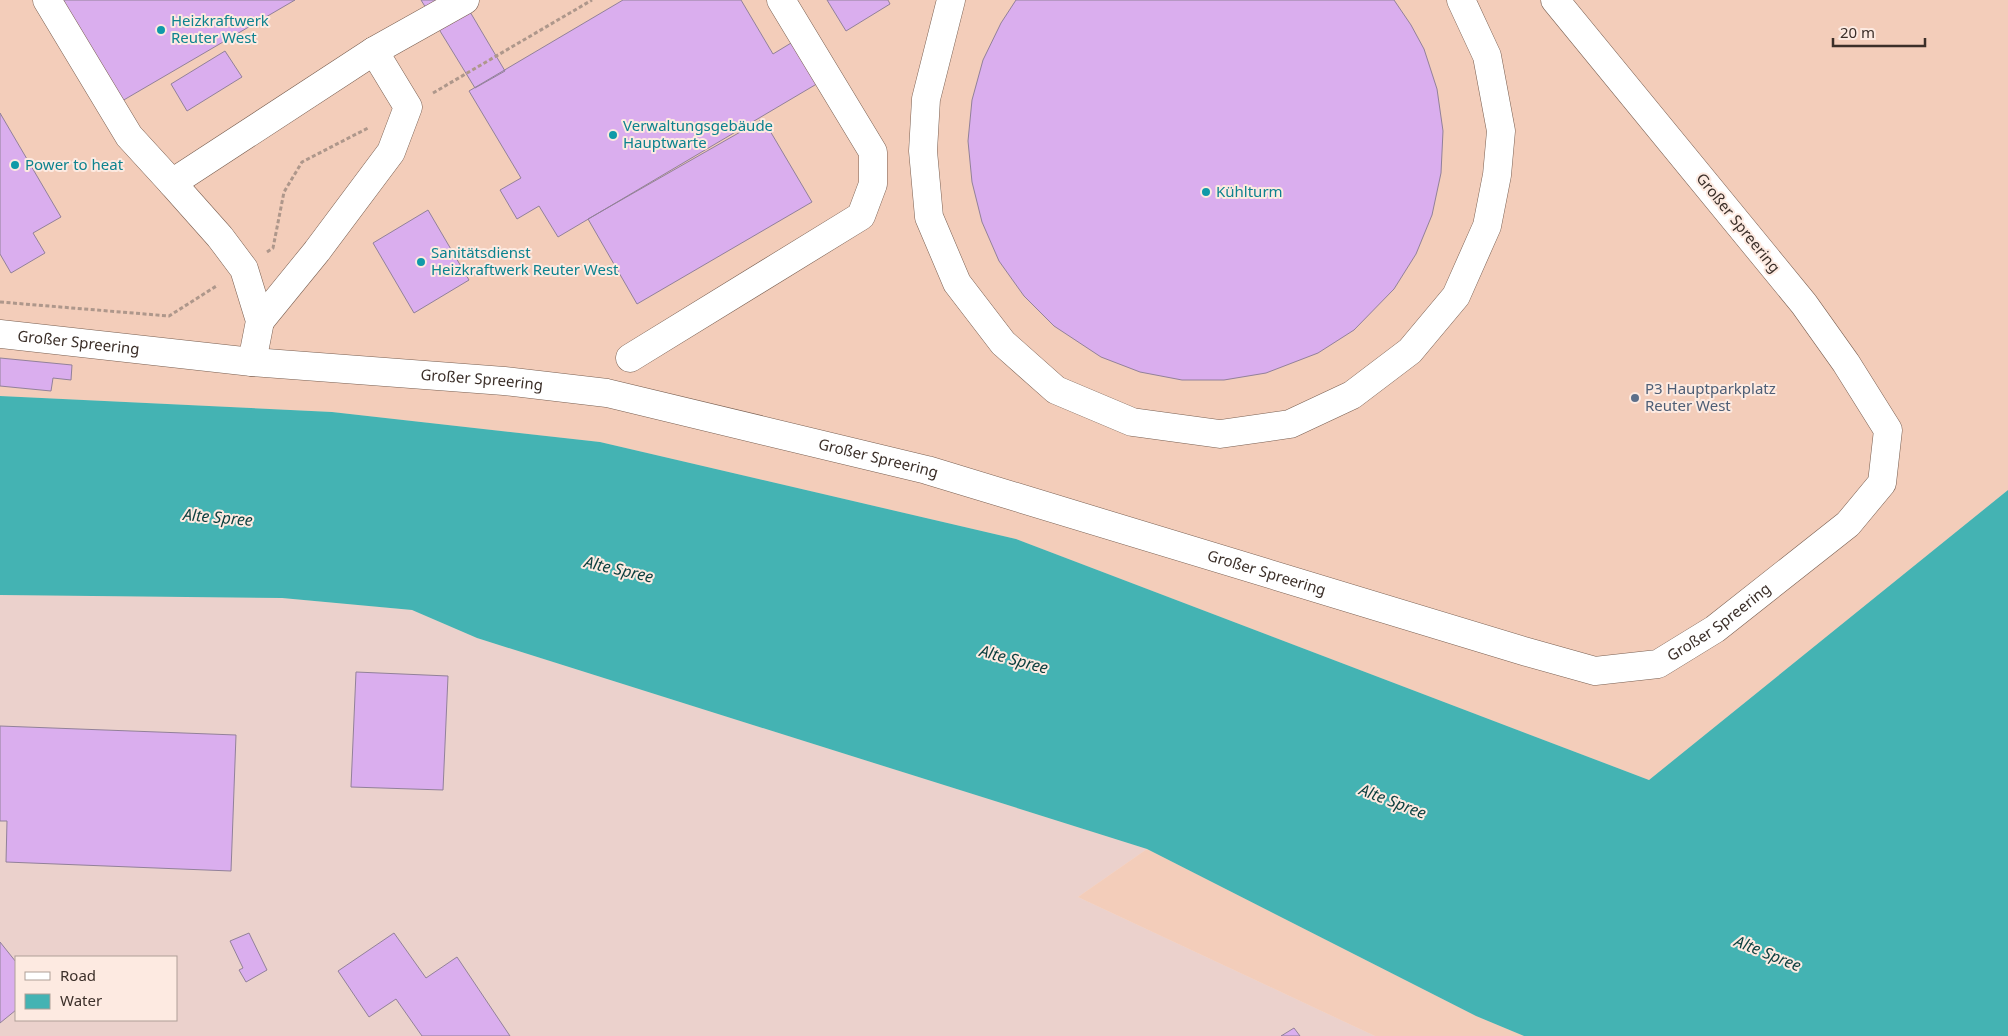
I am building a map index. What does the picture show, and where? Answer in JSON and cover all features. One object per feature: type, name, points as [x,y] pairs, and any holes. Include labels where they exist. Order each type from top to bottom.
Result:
[{"type":"lane","points":[[47,0],[129,136],[220,237],[244,269],[260,321]]},
{"type":"lane","points":[[172,183],[374,52],[466,0]]},
{"type":"lane","points":[[630,358],[861,216],[873,184],[873,152],[781,0]]},
{"type":"lane","points":[[951,0],[926,99],[922,151],[930,218],[956,283],[1003,343],[1056,390],[1132,422],[1220,434],[1290,424],[1352,396],[1410,351],[1456,296],[1487,226],[1496,176],[1500,131],[1487,56],[1460,0]]},
{"type":"lane","name":"Großer Spreering","points":[[0,334],[252,362],[504,382],[607,393],[927,470],[1508,647],[1595,671],[1658,664],[1715,629],[1848,524],[1882,483],[1888,430],[1846,363],[1804,304],[1555,0]]},
{"type":"lane","points":[[252,362],[260,321],[317,251],[392,152],[408,107],[374,52]]},
{"type":"path","points":[[0,302],[169,316],[244,269],[272,248],[284,192],[302,162],[408,107],[592,0]]},
{"type":"shaded area","name":"Heizkraftwerk Reuter West","points":[[0,0],[2008,0],[2008,490],[1649,780],[1016,539],[600,442],[332,412],[0,396]]},
{"type":"shaded area","points":[[0,595],[282,598],[412,610],[477,638],[1147,849],[1078,897],[1375,1036],[0,1036]]},
{"type":"shaded area","points":[[1147,849],[1476,1016],[1524,1036],[1375,1036],[1078,897]]},
{"type":"water","name":"Alte Spree","points":[[0,396],[332,412],[600,442],[1016,539],[1649,780],[2008,490],[2008,1036],[1524,1036],[1476,1016],[1147,849],[477,638],[412,610],[282,598],[0,595]]},
{"type":"building","name":"Heizkraftwerk Reuter West","points":[[62,0],[295,0],[122,101]]},
{"type":"building","points":[[421,0],[463,0],[505,71],[475,88]]},
{"type":"building","name":"Verwaltungsgebäude Hauptwarte","points":[[623,0],[741,0],[773,54],[796,40],[820,82],[558,237],[539,206],[517,219],[500,190],[521,178],[469,91]]},
{"type":"building","points":[[827,0],[888,0],[890,4],[846,31]]},
{"type":"building","name":"Kühlturm","points":[[1016,0],[1394,0],[1424,49],[1437,89],[1443,131],[1441,173],[1432,215],[1416,254],[1394,289],[1354,330],[1318,353],[1266,373],[1224,380],[1182,380],[1140,372],[1101,357],[1054,326],[1024,296],[999,261],[982,222],[972,182],[968,141],[972,100],[983,60],[1001,23]]},
{"type":"building","points":[[225,51],[242,77],[187,111],[171,84]]},
{"type":"building","name":"Power to heat","points":[[0,113],[61,217],[33,233],[45,253],[11,273],[0,254]]},
{"type":"building","points":[[763,119],[812,202],[637,304],[588,219]]},
{"type":"building","name":"Sanitätsdienst Heizkraftwerk Reuter West","points":[[428,210],[469,280],[414,313],[373,243]]},
{"type":"building","points":[[0,358],[72,365],[71,380],[53,378],[51,391],[0,386]]},
{"type":"building","points":[[356,672],[448,676],[443,790],[351,787]]},
{"type":"building","points":[[0,726],[236,735],[231,871],[6,862],[7,821],[0,821]]},
{"type":"building","points":[[249,933],[267,970],[246,982],[239,970],[243,968],[230,941]]},
{"type":"building","points":[[394,933],[426,978],[457,957],[510,1036],[422,1036],[396,999],[369,1017],[338,971]]},
{"type":"building","points":[[0,942],[15,961],[15,1011],[0,1023]]},
{"type":"building","points":[[1294,1028],[1300,1036],[1281,1036]]},
{"type":"place","name":"Heizkraftwerk Reuter West","points":[[161,30]]},
{"type":"place","name":"Verwaltungsgebäude Hauptwarte","points":[[613,135]]},
{"type":"place","name":"Power to heat","points":[[15,165]]},
{"type":"place","name":"Kühlturm","points":[[1206,192]]},
{"type":"place","name":"Sanitätsdienst Heizkraftwerk Reuter West","points":[[421,262]]},
{"type":"place","name":"P3 Hauptparkplatz Reuter West","points":[[1635,398]]}]
